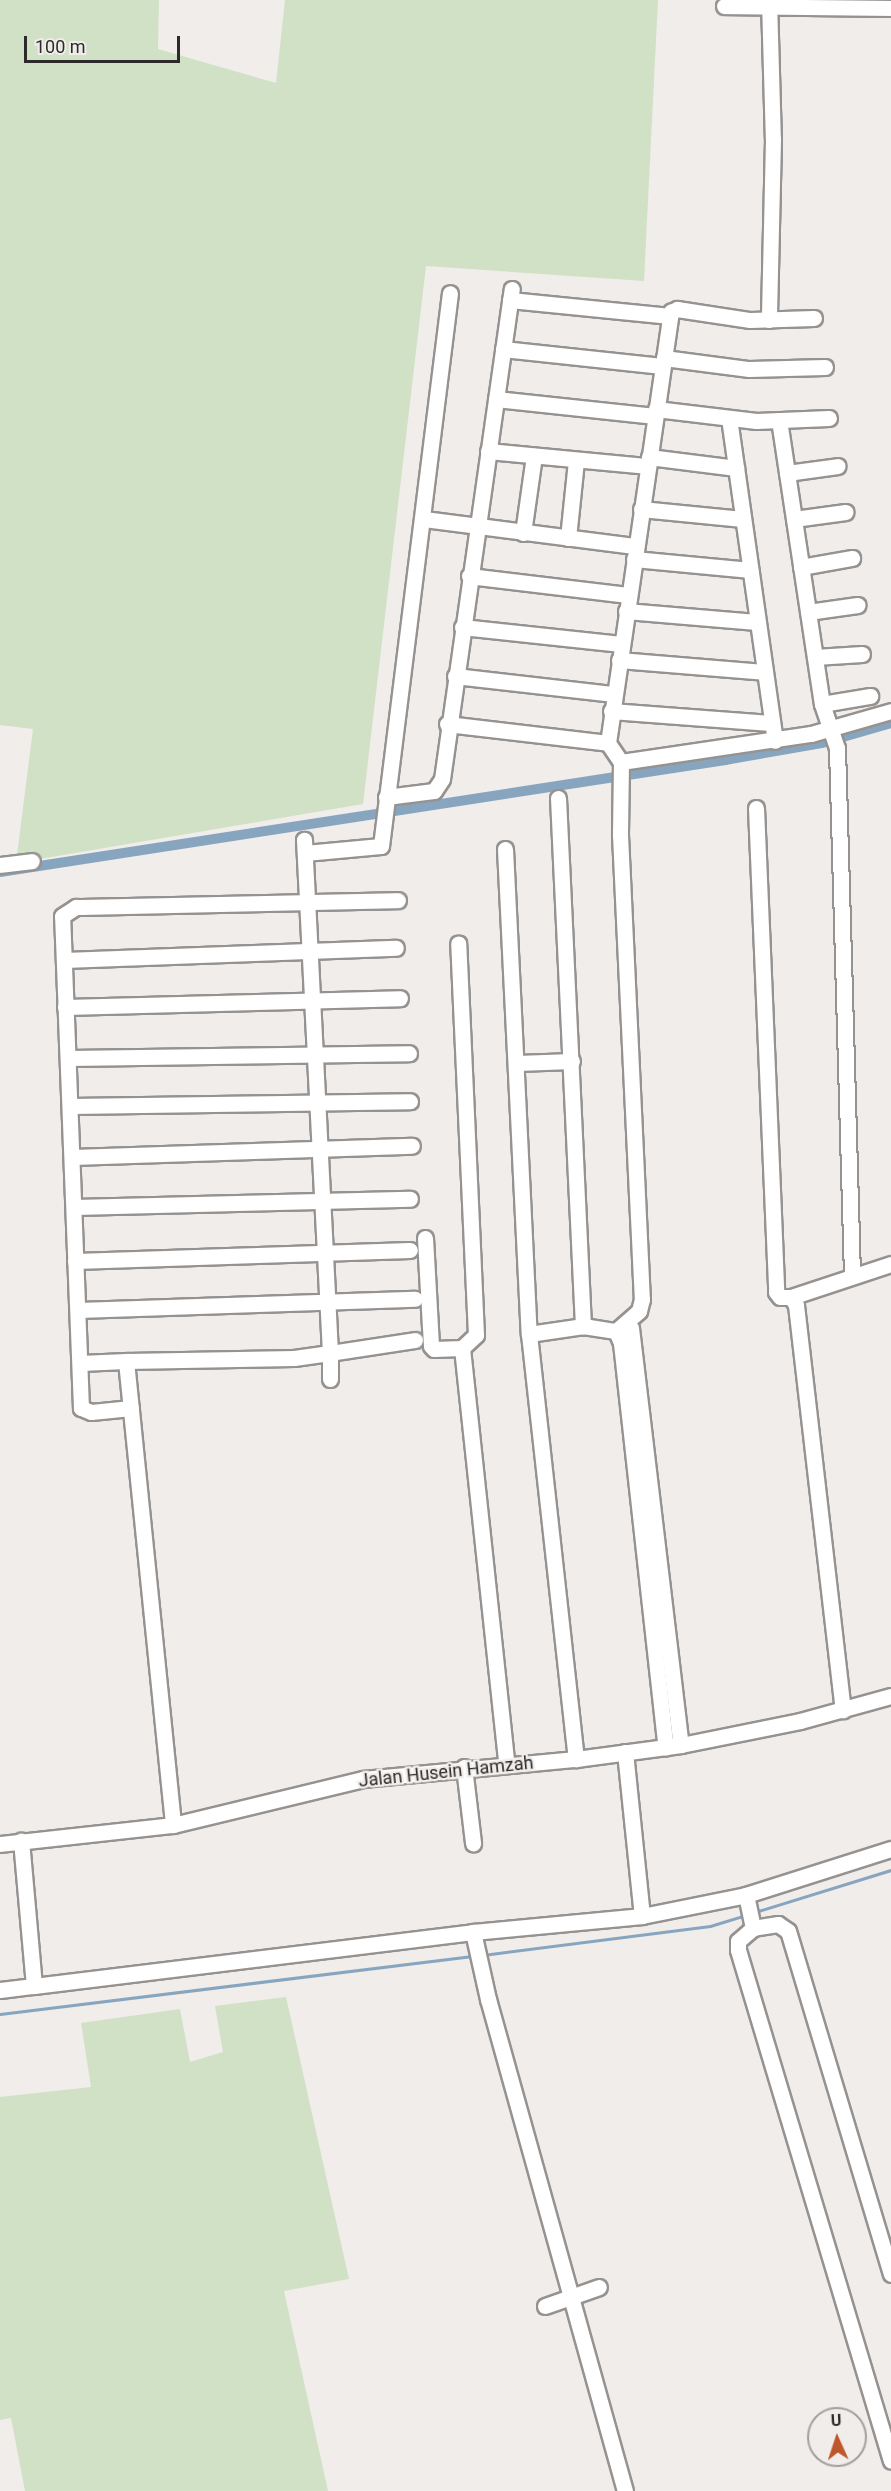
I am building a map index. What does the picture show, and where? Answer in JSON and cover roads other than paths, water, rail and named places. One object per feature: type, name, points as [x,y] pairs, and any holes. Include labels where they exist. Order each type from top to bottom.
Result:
[{"type":"street","points":[[768,4],[773,139],[769,321]]},
{"type":"street","points":[[724,6],[768,4],[891,8]]},
{"type":"street","points":[[330,1379],[329,1302],[305,846],[374,849],[381,846],[424,519],[450,292]]},
{"type":"street","points":[[385,807],[434,791],[442,778],[447,724],[511,295],[670,316]]},
{"type":"street","points":[[624,1329],[639,1311],[642,1299],[621,847],[621,763],[608,743],[670,316],[676,309],[769,321],[814,318]]},
{"type":"street","points":[[503,349],[756,370],[825,367]]},
{"type":"street","points":[[496,399],[729,418],[779,420],[829,418]]},
{"type":"street","points":[[729,418],[775,741]]},
{"type":"street","points":[[779,420],[822,704],[837,748],[852,1275]]},
{"type":"street","points":[[488,451],[576,460],[648,461],[736,468]]},
{"type":"street","points":[[523,533],[534,456]]},
{"type":"street","points":[[568,538],[576,460]]},
{"type":"street","points":[[787,472],[838,466]]},
{"type":"street","points":[[641,509],[743,519]]},
{"type":"street","points":[[794,519],[846,512]]},
{"type":"street","points":[[424,519],[477,528],[568,538],[635,553],[750,570]]},
{"type":"street","points":[[801,567],[852,558]]},
{"type":"street","points":[[469,576],[628,595]]},
{"type":"street","points":[[808,612],[858,605]]},
{"type":"street","points":[[626,611],[757,622]]},
{"type":"street","points":[[462,627],[621,644]]},
{"type":"street","points":[[815,657],[862,654]]},
{"type":"street","points":[[619,660],[764,672]]},
{"type":"street","points":[[455,676],[614,694]]},
{"type":"street","points":[[822,704],[870,696]]},
{"type":"street","points":[[611,711],[771,723]]},
{"type":"street","points":[[621,763],[775,741],[831,730],[891,711]]},
{"type":"street","points":[[447,724],[608,743]]},
{"type":"street","points":[[558,798],[583,1326]]},
{"type":"street","points":[[756,808],[776,1292],[780,1297],[791,1297],[891,1264]]},
{"type":"street","points":[[505,849],[529,1334],[576,1759]]},
{"type":"street","points":[[0,865],[32,861]]},
{"type":"street","points":[[131,1408],[84,1412],[75,1261],[62,916],[70,908],[398,900]]},
{"type":"street","points":[[425,1239],[431,1346],[434,1349],[462,1348],[476,1335],[458,943]]},
{"type":"street","points":[[64,960],[310,954],[396,948]]},
{"type":"street","points":[[65,1007],[400,998]]},
{"type":"street","points":[[69,1058],[315,1052],[409,1053]]},
{"type":"street","points":[[517,1063],[572,1061]]},
{"type":"street","points":[[70,1106],[410,1101]]},
{"type":"street","points":[[72,1157],[320,1152],[412,1146]]},
{"type":"street","points":[[74,1207],[410,1199]]},
{"type":"street","points":[[75,1261],[410,1250]]},
{"type":"street","points":[[791,1297],[796,1305],[843,1710]]},
{"type":"street","points":[[78,1310],[414,1299]]},
{"type":"street","points":[[529,1334],[583,1326],[624,1329]]},
{"type":"street","points":[[624,1329],[630,1361],[674,1746]]},
{"type":"street","points":[[80,1363],[294,1358],[415,1340]]},
{"type":"street","points":[[462,1348],[506,1763]]},
{"type":"street","points":[[126,1361],[137,1502],[172,1825]]},
{"type":"street","name":"Jalan Husein Hamzah","points":[[0,1844],[172,1825],[363,1779],[506,1763],[576,1759],[674,1746],[843,1710],[891,1696]]},
{"type":"street","points":[[625,1752],[642,1916]]},
{"type":"street","points":[[464,1767],[473,1843]]},
{"type":"street","points":[[21,1842],[34,1986]]},
{"type":"street","points":[[0,1990],[642,1916],[746,1898],[891,1849]]},
{"type":"street","points":[[746,1898],[752,1925]]},
{"type":"street","points":[[891,2274],[788,1930],[778,1924],[752,1925],[738,1941],[738,1950],[891,2461]]},
{"type":"street","points":[[475,1936],[625,2491]]},
{"type":"street","points":[[544,2306],[599,2287]]},
{"type":"waterway","points":[[0,872],[725,760],[822,743],[891,723]]},
{"type":"waterway","points":[[755,1912],[891,1870]]},
{"type":"waterway","points":[[483,1955],[710,1926],[746,1915]]},
{"type":"waterway","points":[[0,2014],[474,1956]]}]
